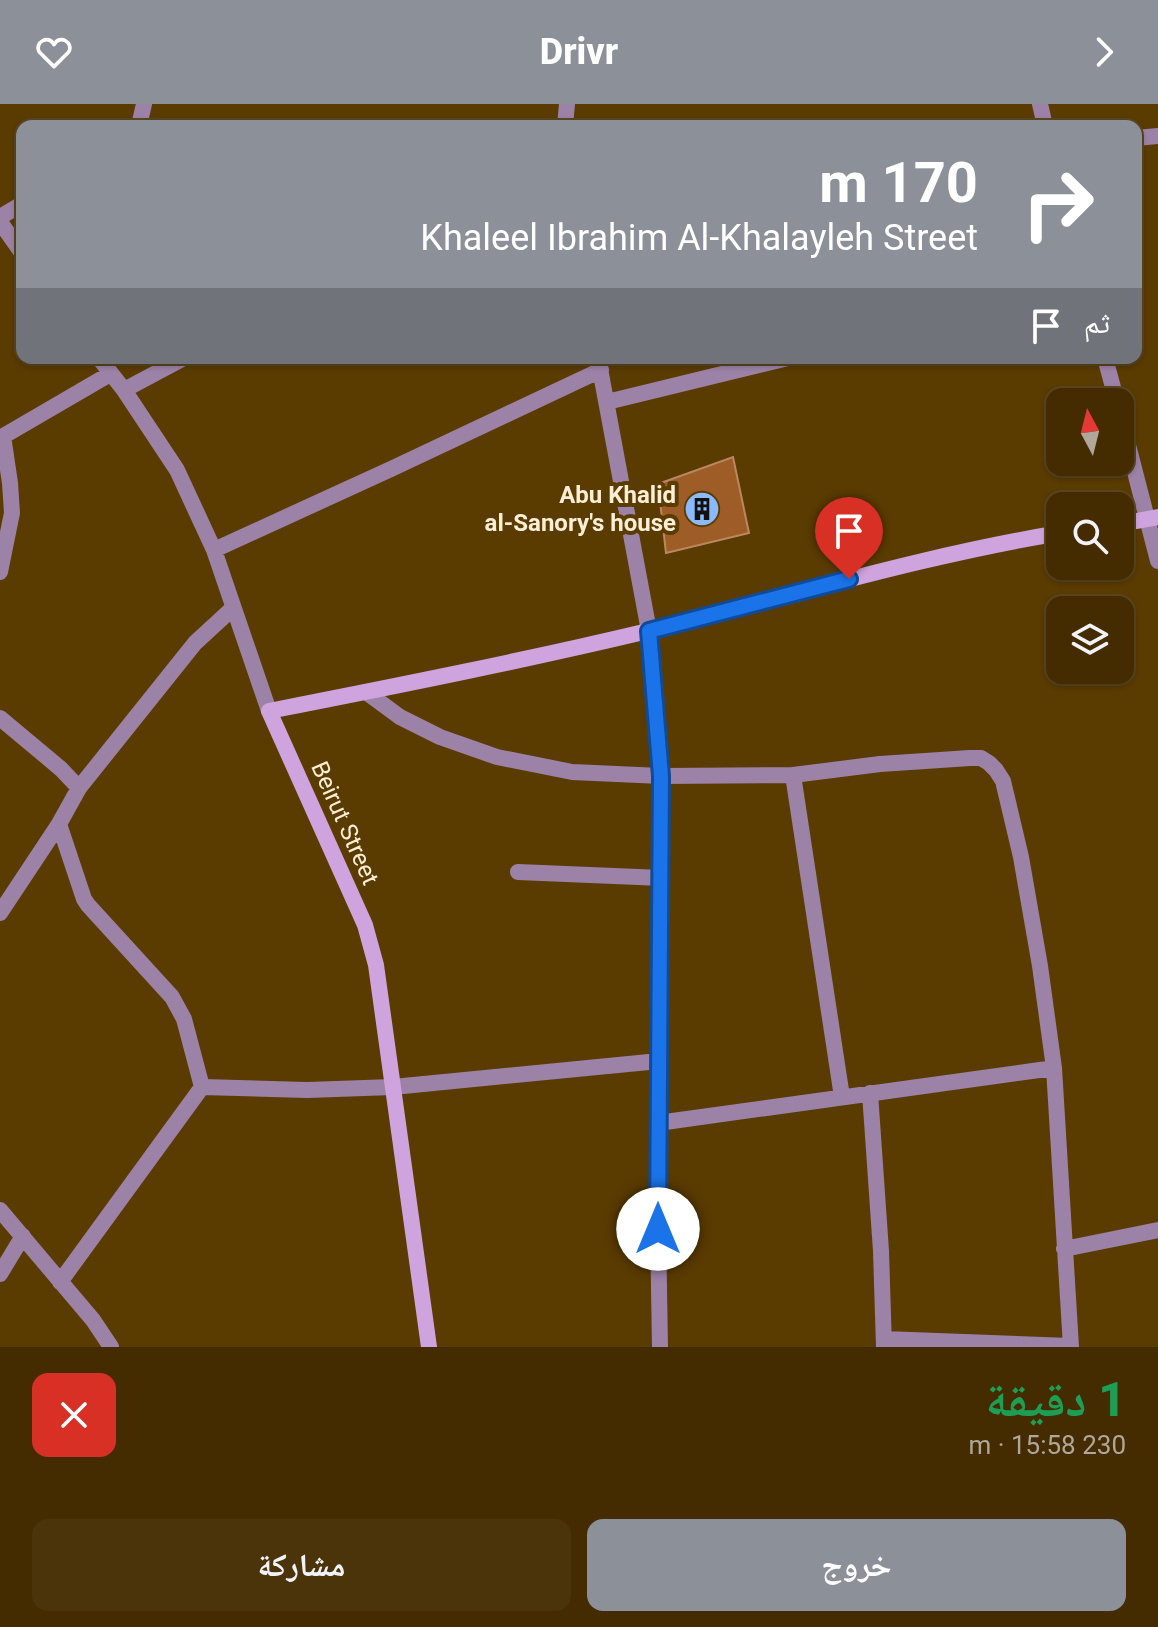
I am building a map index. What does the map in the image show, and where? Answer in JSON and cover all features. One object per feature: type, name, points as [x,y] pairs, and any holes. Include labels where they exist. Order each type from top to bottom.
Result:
[{"type":"street","points":[[16,212],[2,229],[16,246]]},
{"type":"street","name":"Beirut Street","points":[[103,364],[177,470],[214,550],[269,711],[365,925],[376,965],[429,1347]]},
{"type":"street","points":[[124,390],[173,364]]},
{"type":"street","points":[[214,550],[418,457],[599,364],[649,631],[661,776],[660,1347]]},
{"type":"street","points":[[607,402],[763,364]]},
{"type":"street","points":[[1107,364],[1113,388]]},
{"type":"street","points":[[0,572],[12,513],[2,437],[110,374]]},
{"type":"street","points":[[1134,458],[1153,518],[1158,561]]},
{"type":"street","points":[[269,711],[649,631],[926,559],[1046,535]]},
{"type":"street","points":[[0,913],[79,788],[195,643],[233,608]]},
{"type":"street","points":[[366,692],[400,717],[440,737],[497,757],[572,772],[661,776],[793,775],[880,764],[981,758],[996,770],[1003,781],[1021,857],[1040,966],[1054,1068],[1070,1347],[884,1343],[870,1093]]},
{"type":"street","points":[[0,718],[79,788]]},
{"type":"street","points":[[793,775],[842,1097]]},
{"type":"street","points":[[59,824],[84,899],[172,997],[184,1019],[202,1087]]},
{"type":"street","points":[[518,872],[662,878]]},
{"type":"street","points":[[202,1087],[307,1090],[393,1087],[659,1061]]},
{"type":"street","points":[[658,1123],[1054,1068]]},
{"type":"street","points":[[60,1282],[202,1087]]},
{"type":"street","points":[[0,1210],[93,1320],[111,1347]]},
{"type":"street","points":[[1064,1249],[1158,1230]]},
{"type":"street","points":[[0,1274],[23,1236]]},
{"type":"building","name":"Abu Khalid al-Sanory's house","points":[[733,457],[749,533],[666,553],[658,484]]},
{"type":"place","name":"Abu Khalid al-Sanory's house","points":[[702,509]]},
{"type":"route","points":[[658,1229],[661,776],[649,631],[849,579]]}]
